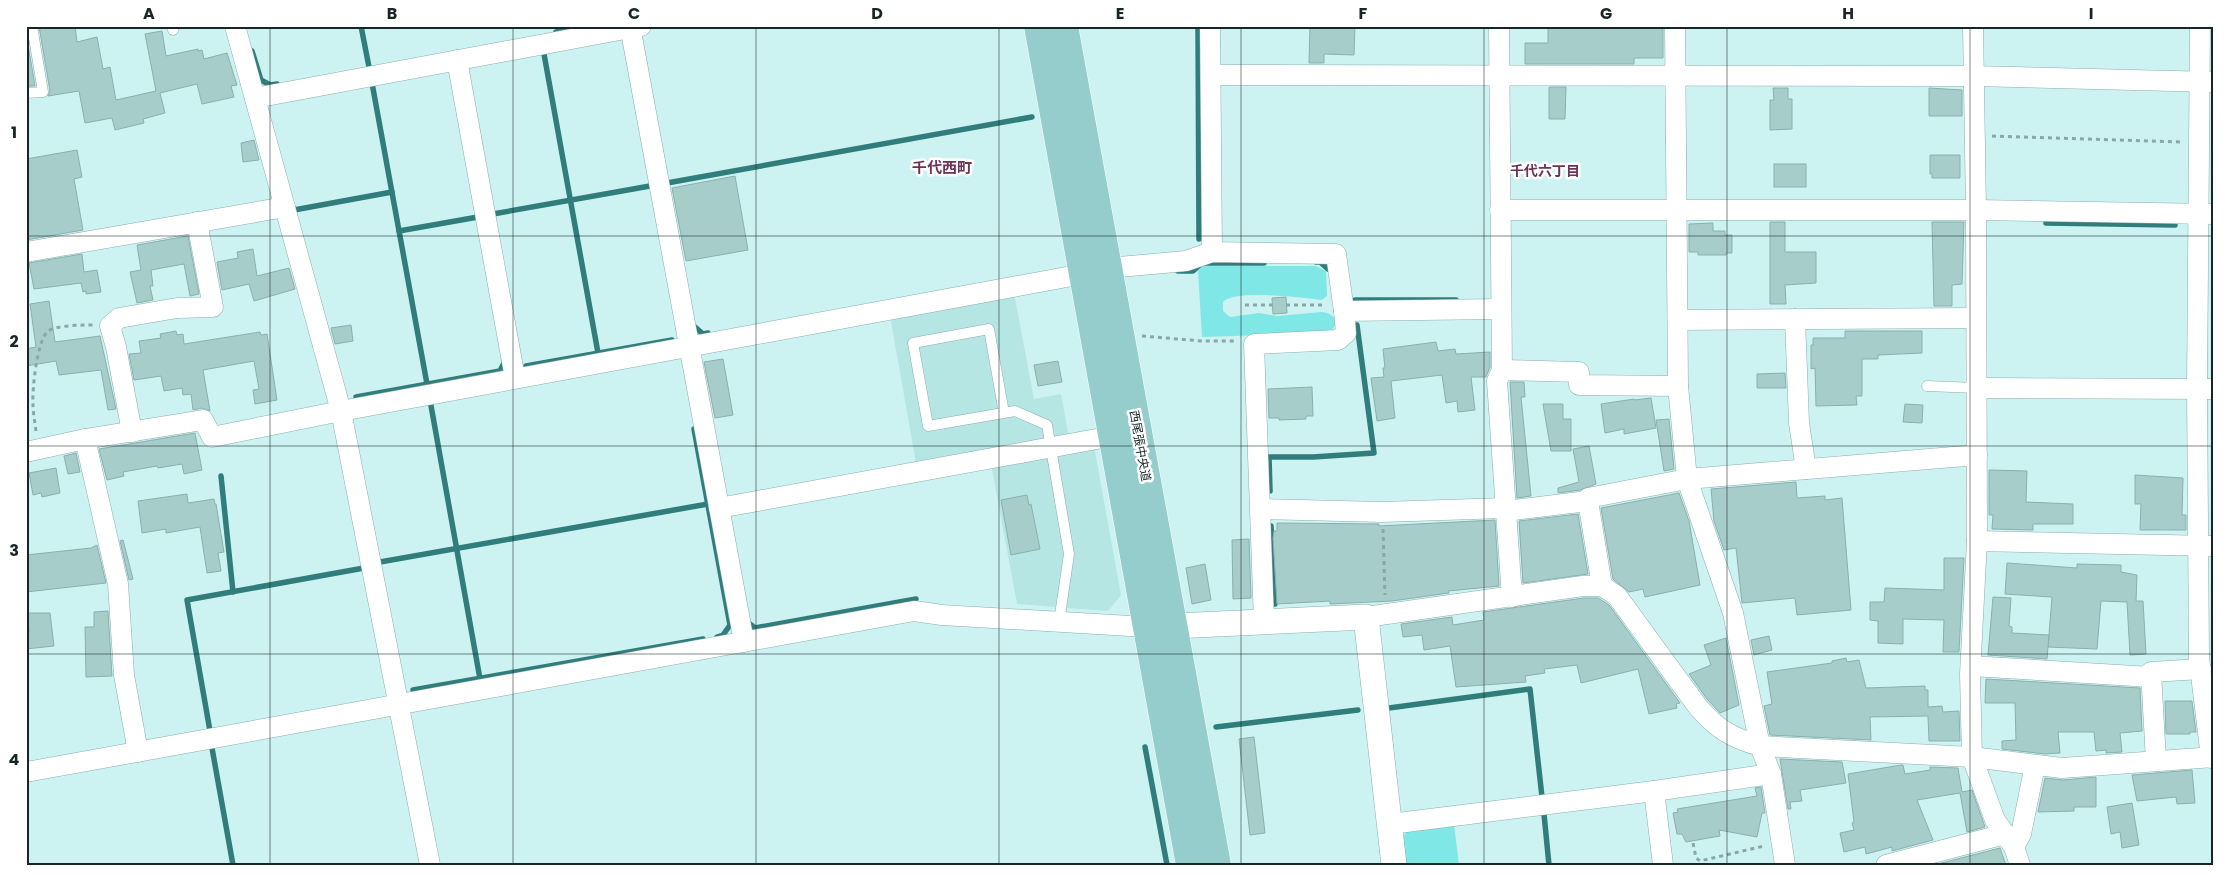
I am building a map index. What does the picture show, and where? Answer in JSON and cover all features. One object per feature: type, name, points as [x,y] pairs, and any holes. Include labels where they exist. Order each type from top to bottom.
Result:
[{"type":"main road","name":"西尾張中央道","points":[[1038,26],[1095,271],[1120,340],[1160,626],[1190,865]]},
{"type":"main road","name":"西尾張中央道","points":[[1064,26],[1095,271],[1113,436],[1217,865]]},
{"type":"street","points":[[235,26],[340,411],[430,865]]},
{"type":"street","points":[[1210,26],[1212,252]]},
{"type":"street","points":[[1499,26],[1502,370],[1497,381],[1512,597]]},
{"type":"street","points":[[1675,26],[1678,386],[1687,479],[1732,613],[1760,746],[1771,774],[1785,865]]},
{"type":"street","points":[[1973,26],[1976,210],[1977,541],[1971,666],[1972,757],[1995,820],[2013,849]]},
{"type":"street","points":[[26,772],[914,611],[942,615],[1160,626],[1376,615],[1583,586],[1602,586],[1617,596],[1698,707],[1713,724],[1738,740],[1760,746],[1972,757],[2062,768],[2213,758],[2204,661],[2206,214],[2199,143],[2207,82],[2200,26]]},
{"type":"street","points":[[255,98],[634,27],[689,346],[744,642]]},
{"type":"street","points":[[457,60],[516,378]]},
{"type":"street","points":[[1210,75],[1973,76],[2207,82]]},
{"type":"street","points":[[26,252],[285,207]]},
{"type":"street","points":[[1500,210],[1976,210],[2206,214]]},
{"type":"street","points":[[132,432],[116,347],[110,326],[119,318],[177,308],[212,307],[197,222]]},
{"type":"street","points":[[33,451],[85,439],[203,420],[212,437],[340,411],[1095,271],[1186,261],[1212,252],[1336,254],[1346,333],[1338,340],[1254,344],[1262,509],[1264,621]]},
{"type":"street","points":[[1343,308],[1500,309]]},
{"type":"street","points":[[1678,320],[1976,318]]},
{"type":"street","points":[[1795,319],[1799,422],[1806,469]]},
{"type":"street","points":[[1502,370],[1579,372],[1579,385],[1678,386]]},
{"type":"street","points":[[1976,388],[2206,388]]},
{"type":"street","points":[[719,508],[1113,436]]},
{"type":"street","points":[[85,439],[118,584],[124,675],[138,752]]},
{"type":"street","points":[[1262,509],[1382,512],[1505,510],[1588,500],[1588,498],[1687,479],[1977,455]]},
{"type":"street","points":[[1588,500],[1602,586]]},
{"type":"street","points":[[1977,541],[2206,546]]},
{"type":"street","points":[[1376,615],[1394,865]]},
{"type":"street","points":[[2156,761],[2151,672],[2204,661]]},
{"type":"street","points":[[1971,666],[2151,677]]},
{"type":"street","points":[[2013,849],[2021,834],[2035,765]]},
{"type":"street","points":[[1390,824],[1654,792],[1771,774]]},
{"type":"street","points":[[1654,792],[1663,865]]},
{"type":"street","points":[[1886,865],[2013,849]]},
{"type":"lane","points":[[26,93],[43,92],[32,26]]},
{"type":"lane","points":[[1004,413],[989,330],[913,343],[928,426],[1004,413],[1015,411],[1047,425],[1069,554],[1059,622]]},
{"type":"lane","points":[[1927,386],[1976,388]]},
{"type":"path","points":[[1974,135],[2199,143]]},
{"type":"path","points":[[1245,305],[1272,305]]},
{"type":"path","points":[[1286,305],[1343,308]]},
{"type":"path","points":[[33,451],[33,394],[40,348],[45,334],[49,330],[72,326],[110,326]]},
{"type":"path","points":[[1120,340],[1143,336],[1202,341],[1240,341],[1254,344]]},
{"type":"path","points":[[1376,615],[1382,512]]},
{"type":"path","points":[[1693,843],[1696,858],[1700,860],[1782,843]]},
{"type":"shaded area","points":[[1203,266],[1316,266],[1326,271],[1327,296],[1322,300],[1270,295],[1241,296],[1230,298],[1223,302],[1223,311],[1230,317],[1259,313],[1277,316],[1322,312],[1328,313],[1335,318],[1336,324],[1330,333],[1202,337],[1198,271]]},
{"type":"shaded area","points":[[1014,293],[1034,399],[1061,394],[1069,438],[916,463],[890,316]]},
{"type":"shaded area","points":[[1094,446],[1121,595],[1108,611],[1017,604],[991,464]]},
{"type":"shaded area","points":[[1454,824],[1459,865],[1404,865],[1401,839],[1409,829]]},
{"type":"building","points":[[39,26],[75,26],[77,42],[97,37],[103,69],[110,67],[116,100],[156,91],[145,34],[162,31],[166,56],[198,49],[198,51],[202,50],[204,59],[227,53],[237,85],[231,86],[234,97],[202,104],[197,84],[160,93],[165,113],[143,119],[144,123],[115,130],[112,118],[85,123],[79,91],[48,96],[50,91]]},
{"type":"building","points":[[1310,26],[1355,26],[1354,55],[1324,54],[1324,63],[1309,63]]},
{"type":"building","points":[[1548,26],[1663,26],[1663,58],[1634,58],[1634,64],[1525,64],[1525,43],[1548,43]]},
{"type":"building","points":[[26,33],[35,86],[26,86]]},
{"type":"building","points":[[1549,87],[1566,87],[1565,119],[1549,119]]},
{"type":"building","points":[[1773,88],[1788,88],[1788,99],[1792,99],[1792,129],[1770,130],[1770,100],[1774,100]]},
{"type":"building","points":[[1929,88],[1962,90],[1962,116],[1929,116]]},
{"type":"building","points":[[254,140],[259,160],[243,162],[241,143]]},
{"type":"building","points":[[77,150],[82,177],[74,179],[83,230],[26,240],[26,159]]},
{"type":"building","points":[[1930,155],[1960,155],[1960,178],[1932,178],[1932,174],[1930,174]]},
{"type":"building","points":[[1774,164],[1806,164],[1806,187],[1774,187]]},
{"type":"building","points":[[735,176],[748,250],[686,261],[672,188]]},
{"type":"building","points":[[1770,222],[1785,222],[1785,252],[1816,252],[1816,283],[1785,285],[1786,304],[1770,304]]},
{"type":"building","points":[[1932,222],[1964,222],[1962,284],[1952,285],[1952,306],[1934,306]]},
{"type":"building","points":[[1713,223],[1713,231],[1725,231],[1725,235],[1732,235],[1732,253],[1726,253],[1726,255],[1698,255],[1698,252],[1689,252],[1689,224]]},
{"type":"building","points":[[188,236],[199,294],[190,296],[184,264],[151,270],[153,286],[150,286],[153,300],[137,303],[130,272],[141,270],[137,245]]},
{"type":"building","points":[[253,249],[257,276],[289,268],[295,289],[254,301],[249,284],[222,290],[217,262],[238,258],[237,252]]},
{"type":"building","points":[[82,254],[84,272],[97,270],[101,292],[86,294],[86,291],[83,292],[81,283],[34,289],[29,263]]},
{"type":"building","points":[[1286,297],[1287,313],[1273,314],[1272,298]]},
{"type":"building","points":[[49,301],[55,342],[100,336],[116,409],[108,410],[101,370],[59,375],[56,361],[26,366],[26,349],[36,347],[30,304]]},
{"type":"building","points":[[351,325],[353,341],[335,344],[331,328]]},
{"type":"building","points":[[176,331],[177,335],[183,334],[184,344],[260,332],[261,335],[267,334],[277,400],[255,404],[253,390],[259,389],[254,361],[203,370],[210,411],[202,408],[193,410],[191,394],[183,395],[182,388],[164,391],[161,376],[134,380],[129,354],[141,353],[139,341],[161,338],[160,334]]},
{"type":"building","points":[[1845,331],[1922,331],[1922,353],[1878,355],[1878,359],[1862,359],[1862,396],[1856,396],[1857,405],[1816,406],[1815,368],[1811,369],[1811,345],[1813,345],[1813,338],[1845,338]]},
{"type":"building","points":[[1436,342],[1438,351],[1455,349],[1456,354],[1490,352],[1490,367],[1486,377],[1471,377],[1475,410],[1458,412],[1457,401],[1446,403],[1442,375],[1391,381],[1395,418],[1377,421],[1371,378],[1384,377],[1383,349]]},
{"type":"building","points":[[723,359],[733,415],[715,418],[704,362]]},
{"type":"building","points":[[1058,361],[1062,382],[1038,386],[1034,365]]},
{"type":"building","points":[[1785,373],[1786,388],[1757,388],[1757,374]]},
{"type":"building","points":[[1510,382],[1524,382],[1525,397],[1521,397],[1531,496],[1517,498]]},
{"type":"building","points":[[1312,387],[1313,416],[1306,416],[1306,419],[1279,420],[1279,418],[1269,418],[1268,389]]},
{"type":"building","points":[[1651,398],[1656,428],[1624,434],[1624,429],[1605,433],[1601,404]]},
{"type":"building","points":[[1543,404],[1563,404],[1563,419],[1571,419],[1571,451],[1551,451]]},
{"type":"building","points":[[1905,404],[1923,405],[1922,423],[1903,422]]},
{"type":"building","points":[[1669,419],[1674,469],[1664,471],[1656,420]]},
{"type":"building","points":[[195,433],[202,470],[184,474],[182,464],[158,468],[157,466],[123,472],[124,476],[107,480],[99,449]]},
{"type":"building","points":[[1589,446],[1596,484],[1580,490],[1558,493],[1558,488],[1579,482],[1573,449]]},
{"type":"building","points":[[76,453],[80,472],[68,474],[64,456]]},
{"type":"building","points":[[56,468],[60,493],[42,497],[41,493],[33,495],[29,473]]},
{"type":"building","points":[[1989,470],[2027,471],[2026,502],[2073,504],[2073,524],[2033,524],[2033,530],[1992,529],[1993,515],[1989,515]]},
{"type":"building","points":[[2135,475],[2183,478],[2182,515],[2186,515],[2186,530],[2140,530],[2141,504],[2135,504]]},
{"type":"building","points":[[1796,482],[1797,498],[1825,496],[1825,500],[1842,498],[1851,610],[1797,615],[1795,598],[1742,603],[1736,548],[1724,550],[1714,521],[1711,489]]},
{"type":"building","points":[[1679,493],[1689,521],[1700,585],[1645,597],[1643,589],[1629,592],[1613,579],[1601,508]]},
{"type":"building","points":[[187,494],[188,503],[214,499],[224,552],[218,553],[221,571],[207,573],[200,527],[166,533],[166,529],[142,533],[138,501]]},
{"type":"building","points":[[1027,495],[1029,505],[1031,504],[1040,549],[1011,555],[1001,500]]},
{"type":"building","points":[[1578,514],[1588,574],[1523,583],[1519,521]]},
{"type":"building","points":[[1495,520],[1499,586],[1448,591],[1449,593],[1392,601],[1330,604],[1330,601],[1277,604],[1273,538],[1274,531],[1277,531],[1277,523],[1379,524],[1379,526]]},
{"type":"building","points":[[1249,539],[1251,598],[1233,599],[1232,540]]},
{"type":"building","points":[[123,540],[133,579],[129,580],[120,541]]},
{"type":"building","points":[[97,545],[106,583],[26,592],[26,555],[91,548]]},
{"type":"building","points":[[1944,558],[1964,558],[1959,652],[1943,652],[1944,620],[1903,619],[1903,644],[1878,643],[1878,621],[1870,620],[1870,602],[1884,602],[1885,588],[1944,590]]},
{"type":"building","points":[[2007,563],[2077,568],[2077,564],[2121,565],[2121,572],[2137,575],[2136,601],[2143,601],[2146,654],[2130,655],[2127,602],[2101,601],[2097,649],[2048,647],[2052,597],[2005,594]]},
{"type":"building","points":[[1205,564],[1211,600],[1192,604],[1186,568]]},
{"type":"building","points":[[1993,597],[2011,598],[2009,626],[2012,627],[2012,633],[2049,635],[2047,659],[1988,655]]},
{"type":"building","points":[[1584,598],[1598,598],[1609,605],[1680,703],[1676,704],[1677,708],[1649,714],[1638,669],[1581,683],[1577,665],[1544,669],[1545,673],[1525,676],[1526,682],[1456,687],[1450,646],[1424,650],[1422,635],[1403,637],[1401,624],[1452,617],[1453,625],[1484,620],[1483,612]]},
{"type":"building","points":[[108,611],[112,676],[86,677],[85,627],[94,627],[94,612]]},
{"type":"building","points":[[28,613],[50,613],[54,646],[26,649],[26,633],[29,633]]},
{"type":"building","points":[[1769,636],[1772,650],[1754,655],[1751,640]]},
{"type":"building","points":[[1726,638],[1739,705],[1720,713],[1689,674],[1711,665],[1704,645]]},
{"type":"building","points":[[1846,658],[1847,662],[1859,660],[1866,688],[1925,686],[1925,690],[1928,690],[1928,707],[1942,706],[1943,712],[1959,711],[1960,741],[1929,741],[1928,716],[1870,717],[1871,740],[1770,735],[1764,706],[1772,704],[1767,672],[1832,663],[1832,661]]},
{"type":"building","points":[[1986,679],[2140,688],[2142,731],[2120,733],[2122,752],[2106,753],[2106,750],[2096,751],[2094,732],[2058,732],[2060,753],[2045,754],[2002,749],[2002,741],[2016,740],[2015,703],[1985,703]]},
{"type":"building","points":[[2165,701],[2192,701],[2196,732],[2190,732],[2190,734],[2166,734]]},
{"type":"building","points":[[1254,737],[1265,833],[1250,835],[1239,739]]},
{"type":"building","points":[[1780,759],[1842,762],[1846,783],[1800,790],[1802,801],[1790,802],[1791,809],[1788,809]]},
{"type":"building","points":[[1903,765],[1905,774],[1930,770],[1930,767],[1958,768],[1962,792],[1972,790],[1985,827],[1967,832],[1960,793],[1917,800],[1933,840],[1892,851],[1892,847],[1866,854],[1865,847],[1844,852],[1840,833],[1854,830],[1848,774]]},
{"type":"building","points":[[2192,770],[2195,803],[2177,804],[2176,797],[2137,801],[2132,775]]},
{"type":"building","points":[[2096,777],[2096,807],[2074,807],[2074,811],[2038,812],[2045,778],[2063,780]]},
{"type":"building","points":[[1761,787],[1765,813],[1762,813],[1757,837],[1719,830],[1720,836],[1686,842],[1682,834],[1677,834],[1673,813],[1678,812],[1677,809],[1757,796],[1755,788]]},
{"type":"building","points":[[2132,803],[2139,845],[2122,848],[2120,832],[2111,834],[2107,807]]},
{"type":"building","points":[[2000,848],[2006,865],[1934,865]]},
{"type":"waterway","points":[[361,26],[369,67]]},
{"type":"waterway","points":[[556,32],[585,26]]},
{"type":"waterway","points":[[1198,26],[1199,239]]},
{"type":"waterway","points":[[252,51],[261,80],[270,85],[277,84]]},
{"type":"waterway","points":[[544,54],[598,353]]},
{"type":"waterway","points":[[372,83],[427,384]]},
{"type":"waterway","points":[[667,183],[1032,117]]},
{"type":"waterway","points":[[493,214],[650,186]]},
{"type":"waterway","points":[[294,210],[392,192]]},
{"type":"waterway","points":[[399,231],[478,217]]},
{"type":"waterway","points":[[2046,223],[2175,225]]},
{"type":"waterway","points":[[1316,262],[1320,262],[1328,269]]},
{"type":"waterway","points":[[1178,271],[1193,271],[1202,263],[1264,263]]},
{"type":"waterway","points":[[1355,300],[1456,300]]},
{"type":"waterway","points":[[1270,491],[1269,457],[1313,457],[1374,453],[1357,325]]},
{"type":"waterway","points":[[695,327],[703,334],[708,333]]},
{"type":"waterway","points":[[526,366],[672,340]]},
{"type":"waterway","points":[[356,397],[500,371],[505,361]]},
{"type":"waterway","points":[[430,400],[480,679]]},
{"type":"waterway","points":[[694,429],[730,625],[723,635],[717,637]]},
{"type":"waterway","points":[[221,476],[233,592]]},
{"type":"waterway","points":[[380,562],[708,504]]},
{"type":"waterway","points":[[1271,526],[1275,604]]},
{"type":"waterway","points":[[210,731],[187,600],[364,568]]},
{"type":"waterway","points":[[746,621],[755,628],[916,599]]},
{"type":"waterway","points":[[413,690],[703,639]]},
{"type":"waterway","points":[[1389,708],[1530,689],[1542,797]]},
{"type":"waterway","points":[[1216,727],[1358,710]]},
{"type":"waterway","points":[[1145,747],[1167,865]]},
{"type":"waterway","points":[[212,748],[233,865]]},
{"type":"waterway","points":[[1544,814],[1549,865]]},
{"type":"district","name":"千代西町","points":[[942,168]]},
{"type":"district","name":"千代六丁目","points":[[1545,171]]}]
